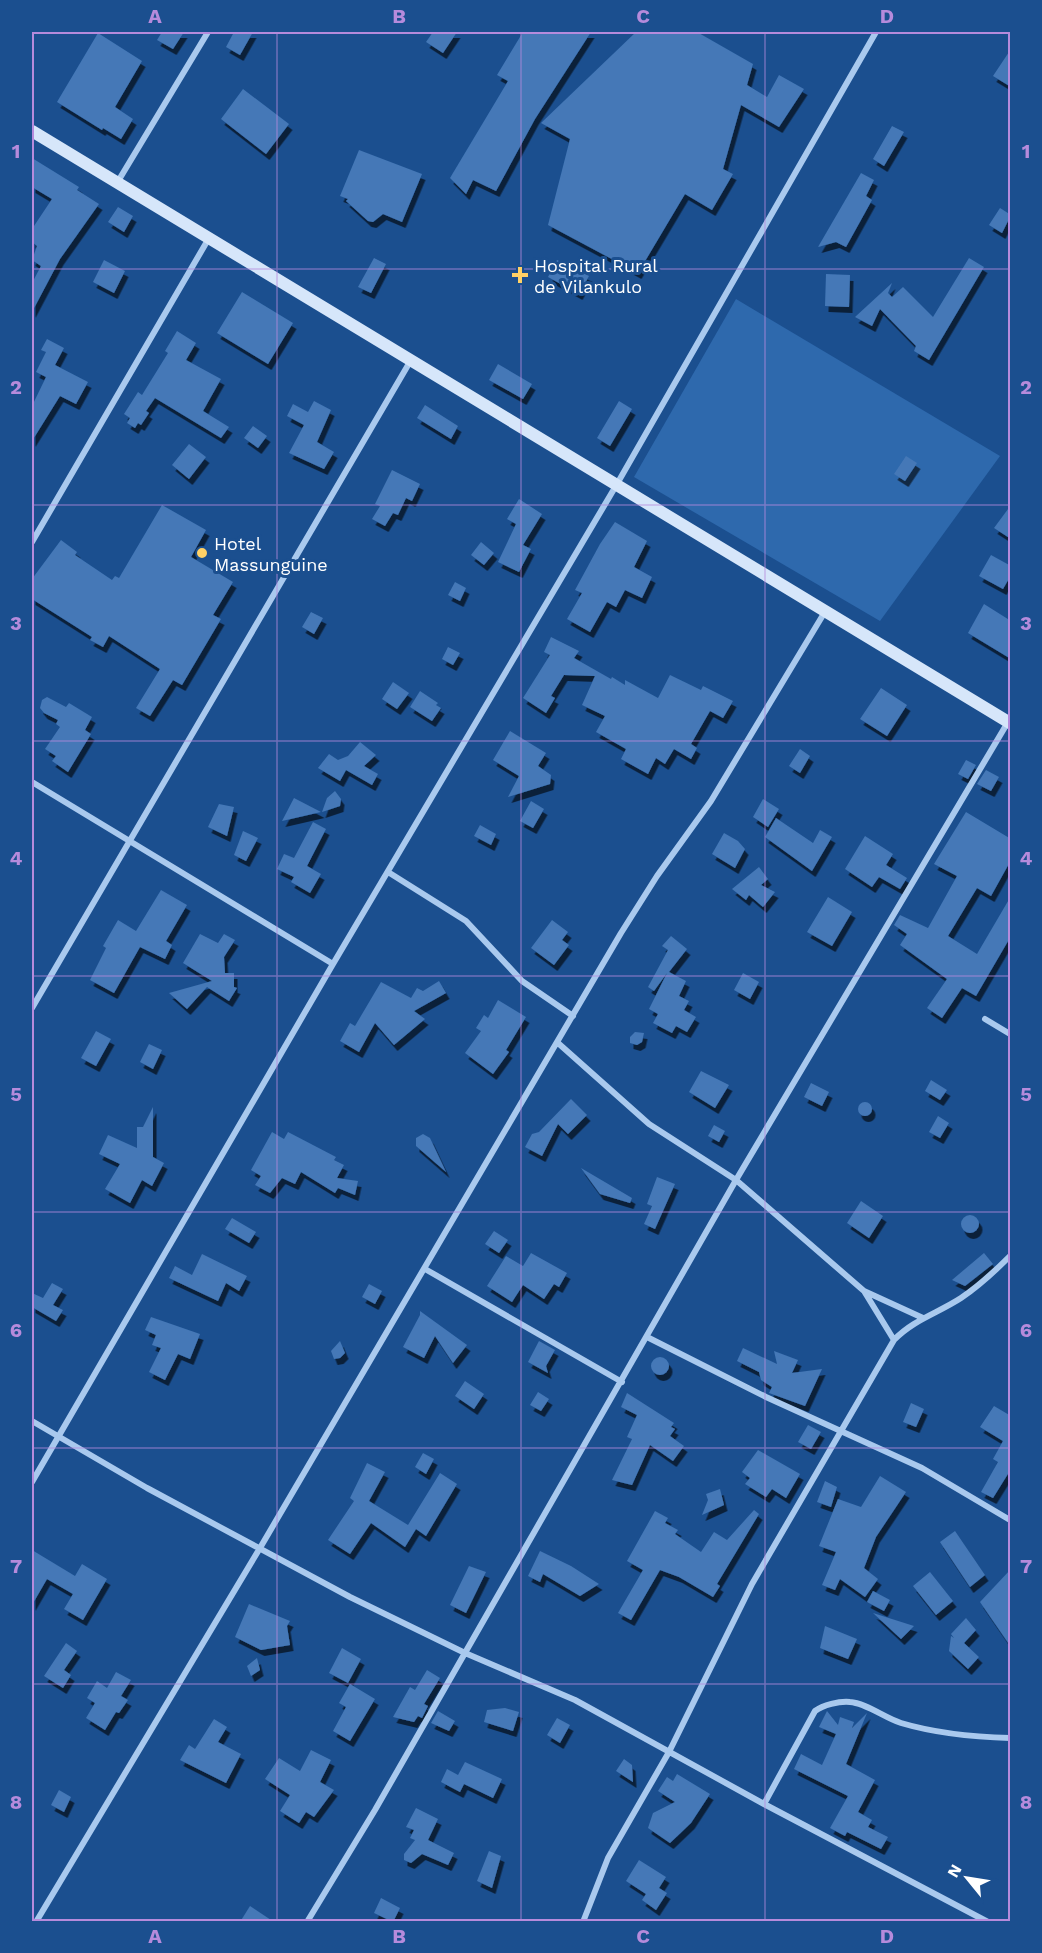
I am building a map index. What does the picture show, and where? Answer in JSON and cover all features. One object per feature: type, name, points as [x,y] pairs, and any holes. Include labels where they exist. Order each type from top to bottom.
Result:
[{"type":"main road","points":[[32,131],[826,609],[1009,723]]},
{"type":"street","points":[[117,183],[208,32]]},
{"type":"street","points":[[32,1482],[333,964],[617,484],[876,32]]},
{"type":"street","points":[[32,542],[209,238]]},
{"type":"street","points":[[32,1008],[411,360]]},
{"type":"street","points":[[36,1922],[657,876],[711,801],[826,609]]},
{"type":"street","points":[[307,1922],[622,1382],[736,1180],[1009,723]]},
{"type":"street","points":[[32,782],[333,964]]},
{"type":"street","points":[[388,872],[466,921],[522,981],[573,1016]]},
{"type":"street","points":[[985,1019],[1011,1034]]},
{"type":"street","points":[[558,1043],[649,1124],[736,1180],[864,1291],[923,1318]]},
{"type":"street","points":[[583,1922],[608,1858],[669,1752],[753,1584],[894,1340],[906,1328],[959,1300],[981,1284],[1011,1256]]},
{"type":"street","points":[[425,1269],[622,1382]]},
{"type":"street","points":[[864,1291],[894,1340]]},
{"type":"street","points":[[648,1337],[842,1433],[922,1468],[1011,1520]]},
{"type":"street","points":[[32,1421],[350,1597],[465,1653],[560,1692],[988,1922]]},
{"type":"street","points":[[764,1803],[815,1711],[821,1707],[854,1702],[885,1717],[934,1732],[967,1737],[1011,1738]]},
{"type":"shaded area","points":[[736,299],[1000,456],[880,621],[634,477]]},
{"type":"building","points":[[162,32],[184,32],[173,49],[157,40]]},
{"type":"building","points":[[234,32],[253,32],[240,55],[226,47]]},
{"type":"building","points":[[433,32],[457,32],[443,53],[426,42]]},
{"type":"building","points":[[523,32],[591,32],[535,119],[496,191],[473,180],[466,194],[450,178],[508,81],[497,75]]},
{"type":"building","points":[[636,32],[697,32],[753,64],[747,85],[767,97],[779,75],[804,89],[779,127],[741,105],[723,169],[733,174],[712,210],[685,194],[638,273],[548,225],[570,139],[541,123]]},
{"type":"building","points":[[98,33],[142,61],[115,107],[133,119],[121,139],[57,102]]},
{"type":"building","points":[[1011,49],[1011,87],[993,76]]},
{"type":"building","points":[[243,89],[289,124],[266,154],[221,119]]},
{"type":"building","points":[[892,126],[904,132],[884,166],[873,159]]},
{"type":"building","points":[[359,150],[422,174],[402,222],[383,214],[373,222],[368,221],[346,201],[348,199],[340,196]]},
{"type":"building","points":[[32,158],[79,187],[77,190],[99,204],[60,259],[32,312],[32,283],[41,266],[32,260],[37,246],[32,242],[32,229],[52,199],[32,187]]},
{"type":"building","points":[[861,173],[874,180],[866,196],[872,200],[846,247],[836,242],[818,247]]},
{"type":"building","points":[[118,207],[133,216],[124,232],[108,222]]},
{"type":"building","points":[[1000,208],[1011,215],[1002,233],[989,225]]},
{"type":"building","points":[[374,258],[386,264],[371,293],[358,287]]},
{"type":"building","points":[[969,258],[984,267],[929,360],[914,351],[916,346],[880,309],[872,326],[855,317],[892,283],[888,293],[892,297],[903,287],[933,317]]},
{"type":"building","points":[[104,260],[125,271],[114,293],[93,282]]},
{"type":"building","points":[[557,260],[589,276],[579,294],[548,277]]},
{"type":"building","points":[[826,274],[850,275],[849,307],[825,306]]},
{"type":"building","points":[[242,292],[293,323],[268,364],[217,333]]},
{"type":"building","points":[[177,331],[196,343],[186,360],[221,379],[203,411],[229,427],[221,438],[155,398],[146,411],[149,413],[141,425],[138,423],[135,428],[127,423],[130,418],[124,414],[138,392],[142,395],[168,353],[165,351]]},
{"type":"building","points":[[47,339],[64,348],[55,365],[88,382],[76,404],[60,396],[32,441],[32,406],[46,377],[36,372],[46,352],[41,350]]},
{"type":"building","points":[[498,364],[532,384],[523,399],[489,380]]},
{"type":"building","points":[[314,401],[331,410],[317,442],[334,452],[324,469],[289,453],[304,425],[287,416],[293,404],[308,412]]},
{"type":"building","points":[[619,401],[632,409],[610,446],[597,438]]},
{"type":"building","points":[[425,405],[458,426],[451,439],[417,418]]},
{"type":"building","points":[[253,426],[267,436],[258,448],[244,438]]},
{"type":"building","points":[[189,444],[206,457],[189,479],[172,465]]},
{"type":"building","points":[[906,456],[917,463],[905,481],[894,474]]},
{"type":"building","points":[[392,470],[420,484],[412,501],[406,498],[398,515],[393,513],[385,526],[372,519],[380,506],[375,504]]},
{"type":"building","points":[[519,499],[542,514],[523,545],[531,549],[519,572],[498,562],[516,524],[507,519]]},
{"type":"building","points":[[162,505],[206,530],[191,557],[233,582],[213,615],[221,619],[182,685],[173,680],[150,716],[136,708],[160,669],[109,636],[103,647],[90,640],[92,637],[32,599],[32,579],[61,540],[77,552],[75,555],[112,580],[115,576],[119,578]]},
{"type":"building","points":[[1011,505],[1011,539],[994,528]]},
{"type":"building","points":[[615,522],[647,541],[634,567],[652,577],[642,598],[625,590],[616,607],[607,602],[590,632],[567,619],[582,593],[575,590]]},
{"type":"building","points":[[481,542],[494,553],[484,565],[471,555]]},
{"type":"building","points":[[991,555],[1011,566],[1011,575],[1003,589],[979,576]]},
{"type":"building","points":[[455,582],[466,588],[460,601],[448,595]]},
{"type":"building","points":[[984,604],[1011,621],[1011,659],[968,633]]},
{"type":"building","points":[[311,612],[323,618],[314,634],[302,627]]},
{"type":"building","points":[[551,637],[579,651],[574,658],[611,679],[612,677],[625,685],[625,680],[658,698],[670,675],[701,690],[703,686],[733,701],[723,718],[710,711],[691,744],[697,748],[691,759],[674,749],[665,764],[656,758],[648,774],[621,759],[626,749],[596,732],[605,716],[582,705],[595,676],[564,675],[551,696],[555,698],[546,713],[523,698],[550,655],[544,652]]},
{"type":"building","points":[[448,647],[460,653],[453,665],[442,659]]},
{"type":"building","points":[[393,682],[409,693],[397,709],[382,699]]},
{"type":"building","points":[[881,688],[907,705],[887,736],[860,719]]},
{"type":"building","points":[[420,691],[438,703],[436,705],[441,708],[432,721],[410,707]]},
{"type":"building","points":[[47,697],[66,707],[69,703],[92,717],[85,730],[91,734],[68,772],[52,761],[56,756],[45,749],[60,727],[56,724],[58,720],[44,713],[40,708],[42,700]]},
{"type":"building","points":[[510,731],[546,753],[538,766],[551,775],[550,784],[508,797],[519,776],[493,760]]},
{"type":"building","points":[[360,742],[376,755],[364,766],[378,774],[372,785],[346,770],[340,781],[318,768],[329,754],[338,760],[348,756]]},
{"type":"building","points":[[800,749],[810,756],[800,773],[789,766]]},
{"type":"building","points":[[966,760],[976,765],[968,779],[958,774]]},
{"type":"building","points":[[986,770],[999,777],[991,791],[977,784]]},
{"type":"building","points":[[335,791],[341,799],[340,806],[322,812],[327,798]]},
{"type":"building","points":[[294,798],[321,812],[282,821]]},
{"type":"building","points":[[763,799],[779,809],[768,827],[753,817]]},
{"type":"building","points":[[531,801],[544,809],[533,828],[520,821]]},
{"type":"building","points":[[219,804],[234,807],[227,836],[208,827]]},
{"type":"building","points":[[966,812],[1011,839],[1011,860],[991,896],[977,888],[948,936],[977,954],[1011,896],[1011,936],[976,996],[962,988],[942,1018],[927,1008],[947,979],[900,945],[907,934],[894,925],[900,915],[928,928],[957,876],[934,864]]},
{"type":"building","points":[[776,818],[813,843],[820,830],[832,837],[812,871],[765,837]]},
{"type":"building","points":[[313,822],[326,829],[307,866],[321,874],[310,893],[291,882],[294,877],[277,869],[284,854],[294,858]]},
{"type":"building","points":[[480,825],[496,834],[491,845],[474,836]]},
{"type":"building","points":[[243,831],[258,838],[246,861],[234,855]]},
{"type":"building","points":[[724,833],[738,841],[745,849],[735,868],[712,854]]},
{"type":"building","points":[[865,836],[893,854],[886,865],[907,878],[900,889],[879,877],[872,887],[845,869]]},
{"type":"building","points":[[759,867],[768,879],[761,885],[775,892],[763,907],[749,895],[746,900],[732,889]]},
{"type":"building","points":[[161,890],[187,905],[166,941],[172,945],[165,959],[140,947],[114,993],[90,980],[106,948],[103,946],[118,920],[136,931]]},
{"type":"building","points":[[828,897],[852,912],[832,946],[807,932]]},
{"type":"building","points":[[552,920],[568,932],[562,940],[569,945],[554,965],[531,948]]},
{"type":"building","points":[[200,934],[218,943],[224,934],[235,940],[224,957],[225,973],[234,973],[234,987],[237,988],[229,1001],[207,987],[187,1009],[169,993],[212,981],[183,963]]},
{"type":"building","points":[[671,936],[687,949],[669,972],[686,981],[679,996],[689,1001],[684,1010],[696,1017],[687,1032],[676,1026],[672,1033],[653,1023],[658,1014],[649,1009],[667,973],[654,991],[648,987],[668,950],[662,946]]},
{"type":"building","points":[[743,973],[759,982],[750,999],[734,990]]},
{"type":"building","points":[[439,981],[446,993],[414,1011],[425,1019],[394,1045],[375,1023],[359,1052],[340,1041],[350,1023],[355,1026],[381,982],[411,998],[417,988],[423,991]]},
{"type":"building","points":[[498,1000],[526,1017],[506,1050],[509,1052],[493,1074],[465,1053],[481,1031],[476,1028],[484,1015],[488,1018]]},
{"type":"building","points":[[96,1031],[111,1039],[96,1066],[81,1058]]},
{"type":"building","points":[[635,1032],[644,1033],[642,1042],[637,1045],[630,1043],[630,1037]]},
{"type":"building","points":[[149,1044],[162,1050],[153,1069],[140,1062]]},
{"type":"building","points":[[701,1071],[729,1085],[715,1108],[689,1092]]},
{"type":"building","points":[[931,1080],[947,1090],[940,1100],[925,1091]]},
{"type":"building","points":[[811,1083],[829,1092],[822,1106],[804,1097]]},
{"type":"building","points":[[571,1099],[587,1115],[568,1134],[558,1124],[542,1156],[525,1147],[532,1134],[539,1132]]},
{"type":"building","points":[[865,1102],[870,1104],[872,1109],[870,1114],[865,1116],[860,1114],[858,1109],[860,1104]]},
{"type":"building","points":[[153,1107],[153,1157],[164,1163],[152,1186],[142,1180],[130,1203],[105,1189],[120,1164],[99,1154],[108,1135],[137,1148],[137,1127],[143,1127]]},
{"type":"building","points":[[938,1116],[949,1123],[940,1138],[929,1132]]},
{"type":"building","points":[[714,1125],[725,1131],[719,1142],[708,1136]]},
{"type":"building","points":[[272,1132],[284,1139],[288,1132],[336,1157],[334,1160],[344,1165],[337,1178],[358,1181],[355,1195],[338,1188],[335,1193],[301,1172],[295,1184],[282,1178],[270,1193],[255,1185],[261,1176],[251,1170]]},
{"type":"building","points":[[423,1134],[430,1138],[446,1172],[416,1146],[416,1138]]},
{"type":"building","points":[[581,1168],[632,1198],[630,1203],[600,1194]]},
{"type":"building","points":[[657,1177],[675,1184],[655,1229],[644,1224],[652,1206],[647,1204]]},
{"type":"building","points":[[861,1201],[883,1216],[869,1238],[847,1223]]},
{"type":"building","points":[[970,1215],[976,1218],[979,1224],[976,1230],[970,1233],[964,1230],[961,1224],[964,1218]]},
{"type":"building","points":[[232,1218],[256,1232],[249,1243],[225,1229]]},
{"type":"building","points":[[494,1231],[508,1240],[499,1253],[485,1244]]},
{"type":"building","points":[[531,1253],[567,1273],[559,1287],[554,1284],[544,1299],[523,1285],[512,1302],[487,1286],[506,1256],[523,1266]]},
{"type":"building","points":[[984,1253],[993,1264],[965,1286],[952,1280]]},
{"type":"building","points":[[202,1254],[247,1276],[239,1291],[226,1283],[218,1301],[169,1278],[175,1266],[192,1275]]},
{"type":"building","points":[[52,1283],[63,1289],[53,1305],[63,1310],[56,1321],[32,1307],[32,1293],[43,1298]]},
{"type":"building","points":[[369,1284],[382,1291],[375,1304],[362,1297]]},
{"type":"building","points":[[420,1311],[467,1345],[453,1363],[435,1336],[424,1358],[403,1347]]},
{"type":"building","points":[[151,1317],[200,1334],[190,1359],[178,1354],[165,1380],[149,1372],[161,1348],[152,1345],[156,1335],[145,1330]]},
{"type":"building","points":[[340,1341],[345,1353],[340,1358],[334,1359],[331,1351]]},
{"type":"building","points":[[539,1341],[555,1350],[546,1366],[548,1373],[528,1362]]},
{"type":"building","points":[[743,1348],[777,1364],[774,1351],[798,1360],[792,1373],[822,1369],[805,1406],[769,1393],[772,1387],[761,1380],[759,1372],[737,1361]]},
{"type":"building","points":[[660,1357],[666,1360],[669,1366],[666,1372],[660,1375],[654,1372],[651,1366],[654,1360]]},
{"type":"building","points":[[465,1381],[484,1394],[474,1409],[455,1396]]},
{"type":"building","points":[[538,1392],[549,1399],[541,1411],[530,1405]]},
{"type":"building","points":[[627,1393],[674,1423],[671,1427],[675,1429],[670,1436],[684,1446],[673,1461],[650,1445],[632,1485],[612,1480],[632,1439],[627,1437],[637,1415],[621,1407]]},
{"type":"building","points":[[911,1403],[924,1409],[916,1427],[903,1422]]},
{"type":"building","points":[[994,1406],[1011,1416],[1011,1469],[993,1498],[981,1492],[998,1462],[993,1459],[1003,1441],[980,1427]]},
{"type":"building","points":[[808,1425],[821,1432],[811,1449],[798,1442]]},
{"type":"building","points":[[758,1450],[800,1474],[786,1498],[772,1489],[766,1497],[745,1484],[750,1478],[742,1472]]},
{"type":"building","points":[[423,1453],[434,1459],[426,1474],[415,1467]]},
{"type":"building","points":[[367,1463],[385,1472],[369,1501],[408,1525],[440,1473],[457,1484],[426,1536],[416,1529],[405,1547],[371,1523],[350,1554],[328,1540],[354,1501],[350,1498]]},
{"type":"building","points":[[880,1476],[906,1492],[876,1537],[864,1568],[878,1579],[865,1597],[840,1579],[835,1590],[822,1585],[836,1552],[819,1546],[838,1499],[861,1507]]},
{"type":"building","points":[[825,1481],[837,1487],[831,1507],[817,1502]]},
{"type":"building","points":[[720,1489],[724,1505],[702,1515],[708,1500],[706,1494]]},
{"type":"building","points":[[754,1510],[759,1514],[717,1584],[720,1586],[713,1597],[679,1577],[660,1570],[631,1620],[618,1613],[643,1570],[627,1561],[655,1511],[668,1518],[665,1523],[678,1530],[675,1534],[701,1552],[714,1532],[727,1540]]},
{"type":"building","points":[[955,1531],[985,1575],[970,1587],[940,1542]]},
{"type":"building","points":[[32,1550],[75,1576],[82,1564],[107,1579],[83,1620],[64,1609],[73,1594],[47,1579],[32,1605]]},
{"type":"building","points":[[540,1551],[571,1566],[599,1584],[580,1596],[543,1574],[540,1582],[528,1576]]},
{"type":"building","points":[[469,1566],[486,1572],[466,1613],[450,1605]]},
{"type":"building","points":[[1011,1569],[1011,1647],[980,1602]]},
{"type":"building","points":[[930,1572],[953,1601],[936,1615],[913,1586]]},
{"type":"building","points":[[873,1591],[890,1600],[884,1611],[867,1602]]},
{"type":"building","points":[[249,1604],[290,1621],[287,1626],[290,1645],[261,1650],[235,1637]]},
{"type":"building","points":[[873,1613],[914,1626],[901,1639]]},
{"type":"building","points":[[966,1618],[976,1630],[964,1643],[979,1657],[968,1669],[949,1651],[951,1636],[954,1638],[951,1634]]},
{"type":"building","points":[[825,1626],[857,1639],[848,1659],[820,1648]]},
{"type":"building","points":[[66,1643],[77,1651],[64,1670],[71,1675],[63,1688],[44,1676]]},
{"type":"building","points":[[342,1648],[361,1659],[348,1683],[329,1673]]},
{"type":"building","points":[[257,1658],[260,1670],[251,1676],[247,1666]]},
{"type":"building","points":[[427,1670],[440,1678],[424,1704],[428,1706],[422,1718],[418,1716],[414,1722],[393,1717],[410,1687],[415,1690]]},
{"type":"building","points":[[116,1672],[131,1680],[121,1696],[128,1700],[119,1713],[116,1712],[105,1730],[86,1718],[95,1703],[87,1698],[97,1681],[107,1688]]},
{"type":"building","points":[[350,1684],[375,1699],[350,1741],[333,1731],[346,1707],[339,1703]]},
{"type":"building","points":[[505,1708],[519,1712],[513,1731],[484,1722],[487,1710]]},
{"type":"building","points":[[438,1711],[455,1721],[449,1731],[431,1723]]},
{"type":"building","points":[[827,1711],[838,1725],[840,1717],[854,1722],[852,1728],[867,1713],[846,1764],[875,1780],[858,1812],[872,1820],[868,1827],[888,1837],[881,1849],[847,1832],[845,1836],[830,1828],[848,1796],[794,1769],[801,1754],[822,1765],[836,1734],[819,1727]]},
{"type":"building","points":[[557,1718],[570,1725],[560,1743],[547,1735]]},
{"type":"building","points":[[214,1719],[227,1727],[218,1742],[241,1754],[226,1783],[180,1760],[189,1745],[195,1749]]},
{"type":"building","points":[[311,1750],[331,1760],[320,1782],[334,1790],[314,1817],[306,1812],[299,1823],[280,1811],[290,1795],[265,1779],[279,1758],[300,1771]]},
{"type":"building","points":[[624,1759],[632,1765],[633,1782],[616,1771]]},
{"type":"building","points":[[465,1762],[502,1779],[493,1798],[464,1784],[460,1792],[441,1782],[447,1769],[458,1775]]},
{"type":"building","points":[[677,1774],[710,1794],[691,1823],[670,1843],[648,1828],[653,1813],[675,1802],[658,1791],[667,1777],[673,1781]]},
{"type":"building","points":[[59,1790],[71,1797],[64,1812],[51,1805]]},
{"type":"building","points":[[416,1808],[438,1819],[428,1840],[454,1853],[448,1865],[422,1854],[411,1863],[404,1860],[404,1854],[415,1840],[410,1838],[414,1830],[406,1827]]},
{"type":"building","points":[[489,1851],[501,1856],[492,1888],[477,1881]]},
{"type":"building","points":[[639,1860],[666,1877],[659,1888],[667,1893],[656,1910],[642,1900],[646,1894],[626,1881]]},
{"type":"building","points":[[381,1898],[400,1908],[393,1922],[374,1913]]},
{"type":"building","points":[[250,1906],[274,1922],[240,1922]]},
{"type":"place","name":"Hospital Rural de Vilankulo","points":[[520,275]]},
{"type":"place","name":"Hotel Massunguine","points":[[202,553]]}]
